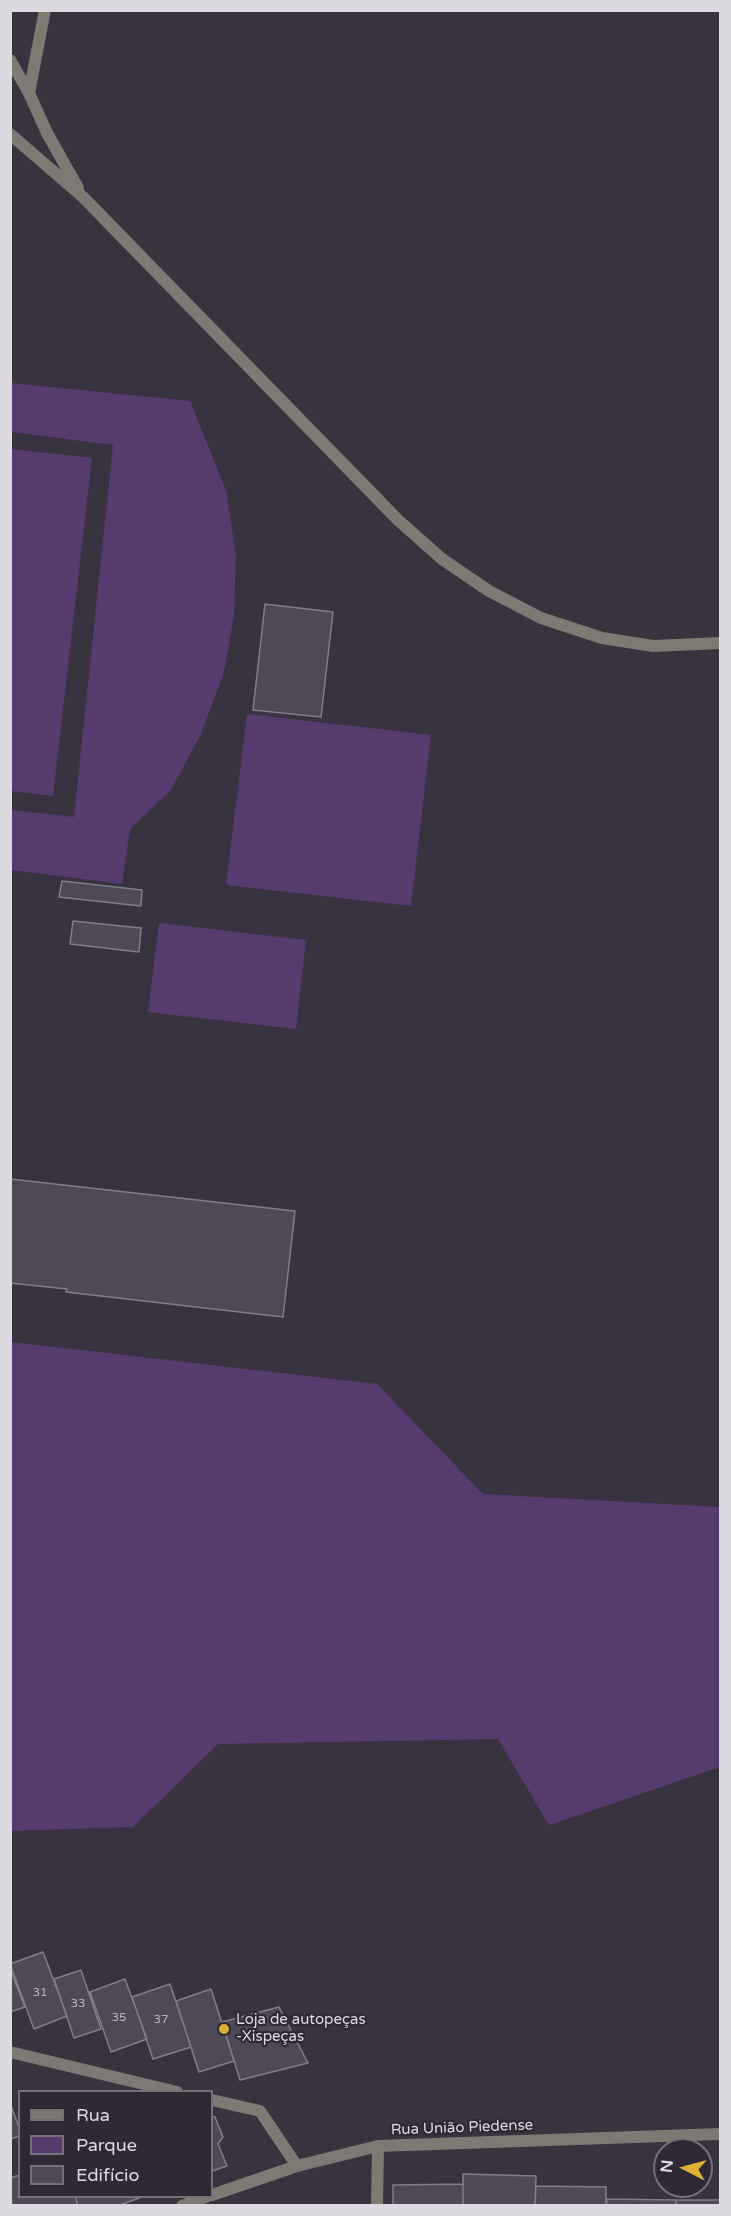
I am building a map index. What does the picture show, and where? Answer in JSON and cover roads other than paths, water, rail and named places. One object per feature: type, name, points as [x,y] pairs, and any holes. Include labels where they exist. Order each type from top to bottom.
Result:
[{"type":"street","points":[[29,93],[45,10]]},
{"type":"street","points":[[10,60],[83,197]]},
{"type":"street","points":[[10,134],[83,197],[391,512],[442,559],[489,591],[541,618],[602,638],[653,646],[720,643]]},
{"type":"street","points":[[10,2052],[173,2090]]},
{"type":"street","points":[[213,2100],[260,2111],[297,2166]]},
{"type":"street","name":"Rua União Piedense","points":[[213,2195],[297,2166],[378,2146],[720,2134]]},
{"type":"street","points":[[377,2205],[378,2146]]},
{"type":"street","name":"Rua União Piedense","points":[[182,2205],[204,2198]]},
{"type":"place","name":"Loja de autopeças -Xispeças","points":[[224,2029]]}]
